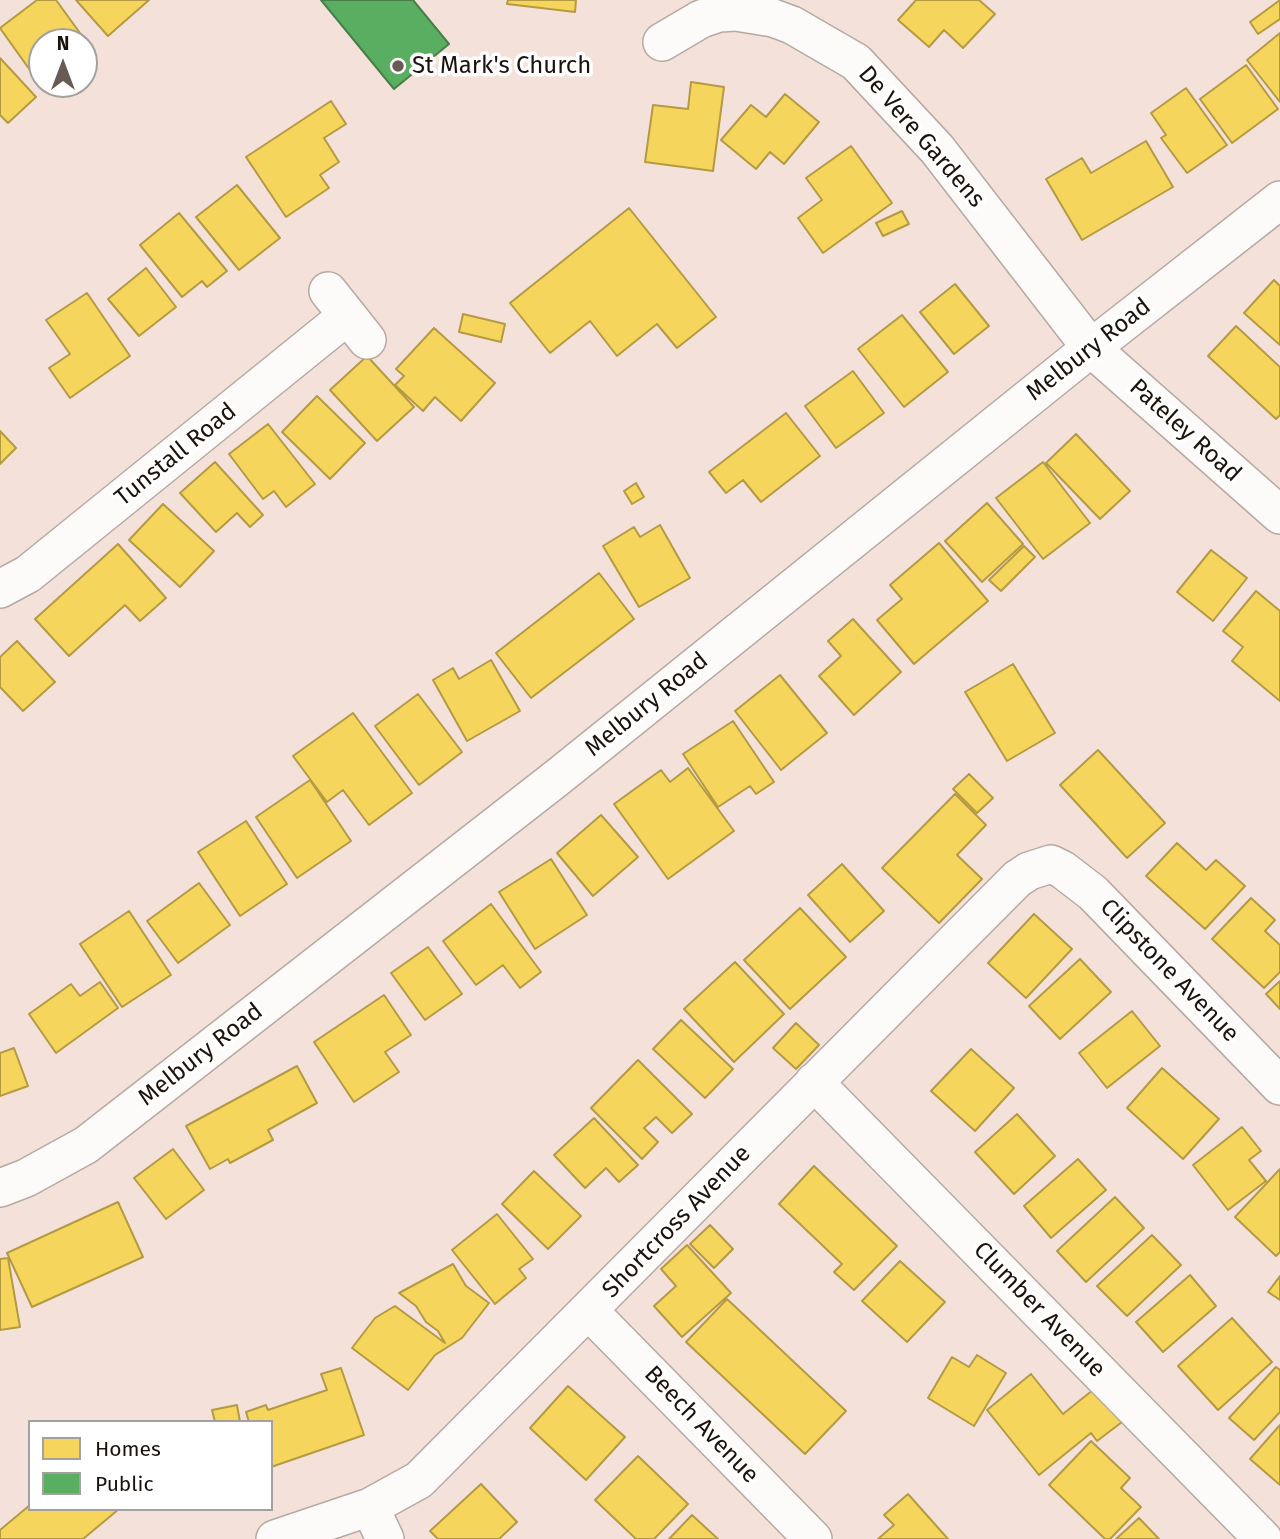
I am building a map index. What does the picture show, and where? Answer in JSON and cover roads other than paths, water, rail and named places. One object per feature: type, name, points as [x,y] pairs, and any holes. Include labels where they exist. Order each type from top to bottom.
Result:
[{"type":"street","name":"De Vere Gardens","points":[[662,42],[701,19],[719,13],[736,12],[773,18],[792,25],[856,62],[937,149],[1091,348]]},
{"type":"street","name":"Melbury Road","points":[[0,1188],[37,1173],[86,1145],[558,777],[1091,348],[1280,200]]},
{"type":"street","name":"Tunstall Road","points":[[0,589],[28,574],[347,315]]},
{"type":"street","name":"Pateley Road","points":[[1091,348],[1280,515]]},
{"type":"street","name":"Shortcross Avenue","points":[[275,1539],[378,1523],[1017,879],[1029,871],[1051,864]]},
{"type":"street","name":"Clipstone Avenue","points":[[1051,864],[1093,893],[1280,1086]]},
{"type":"street","name":"Clumber Avenue","points":[[814,1082],[1263,1539]]},
{"type":"street","name":"Beech Avenue","points":[[589,1311],[813,1539]]},
{"type":"place","name":"St Mark's Church","points":[[398,66]]}]
